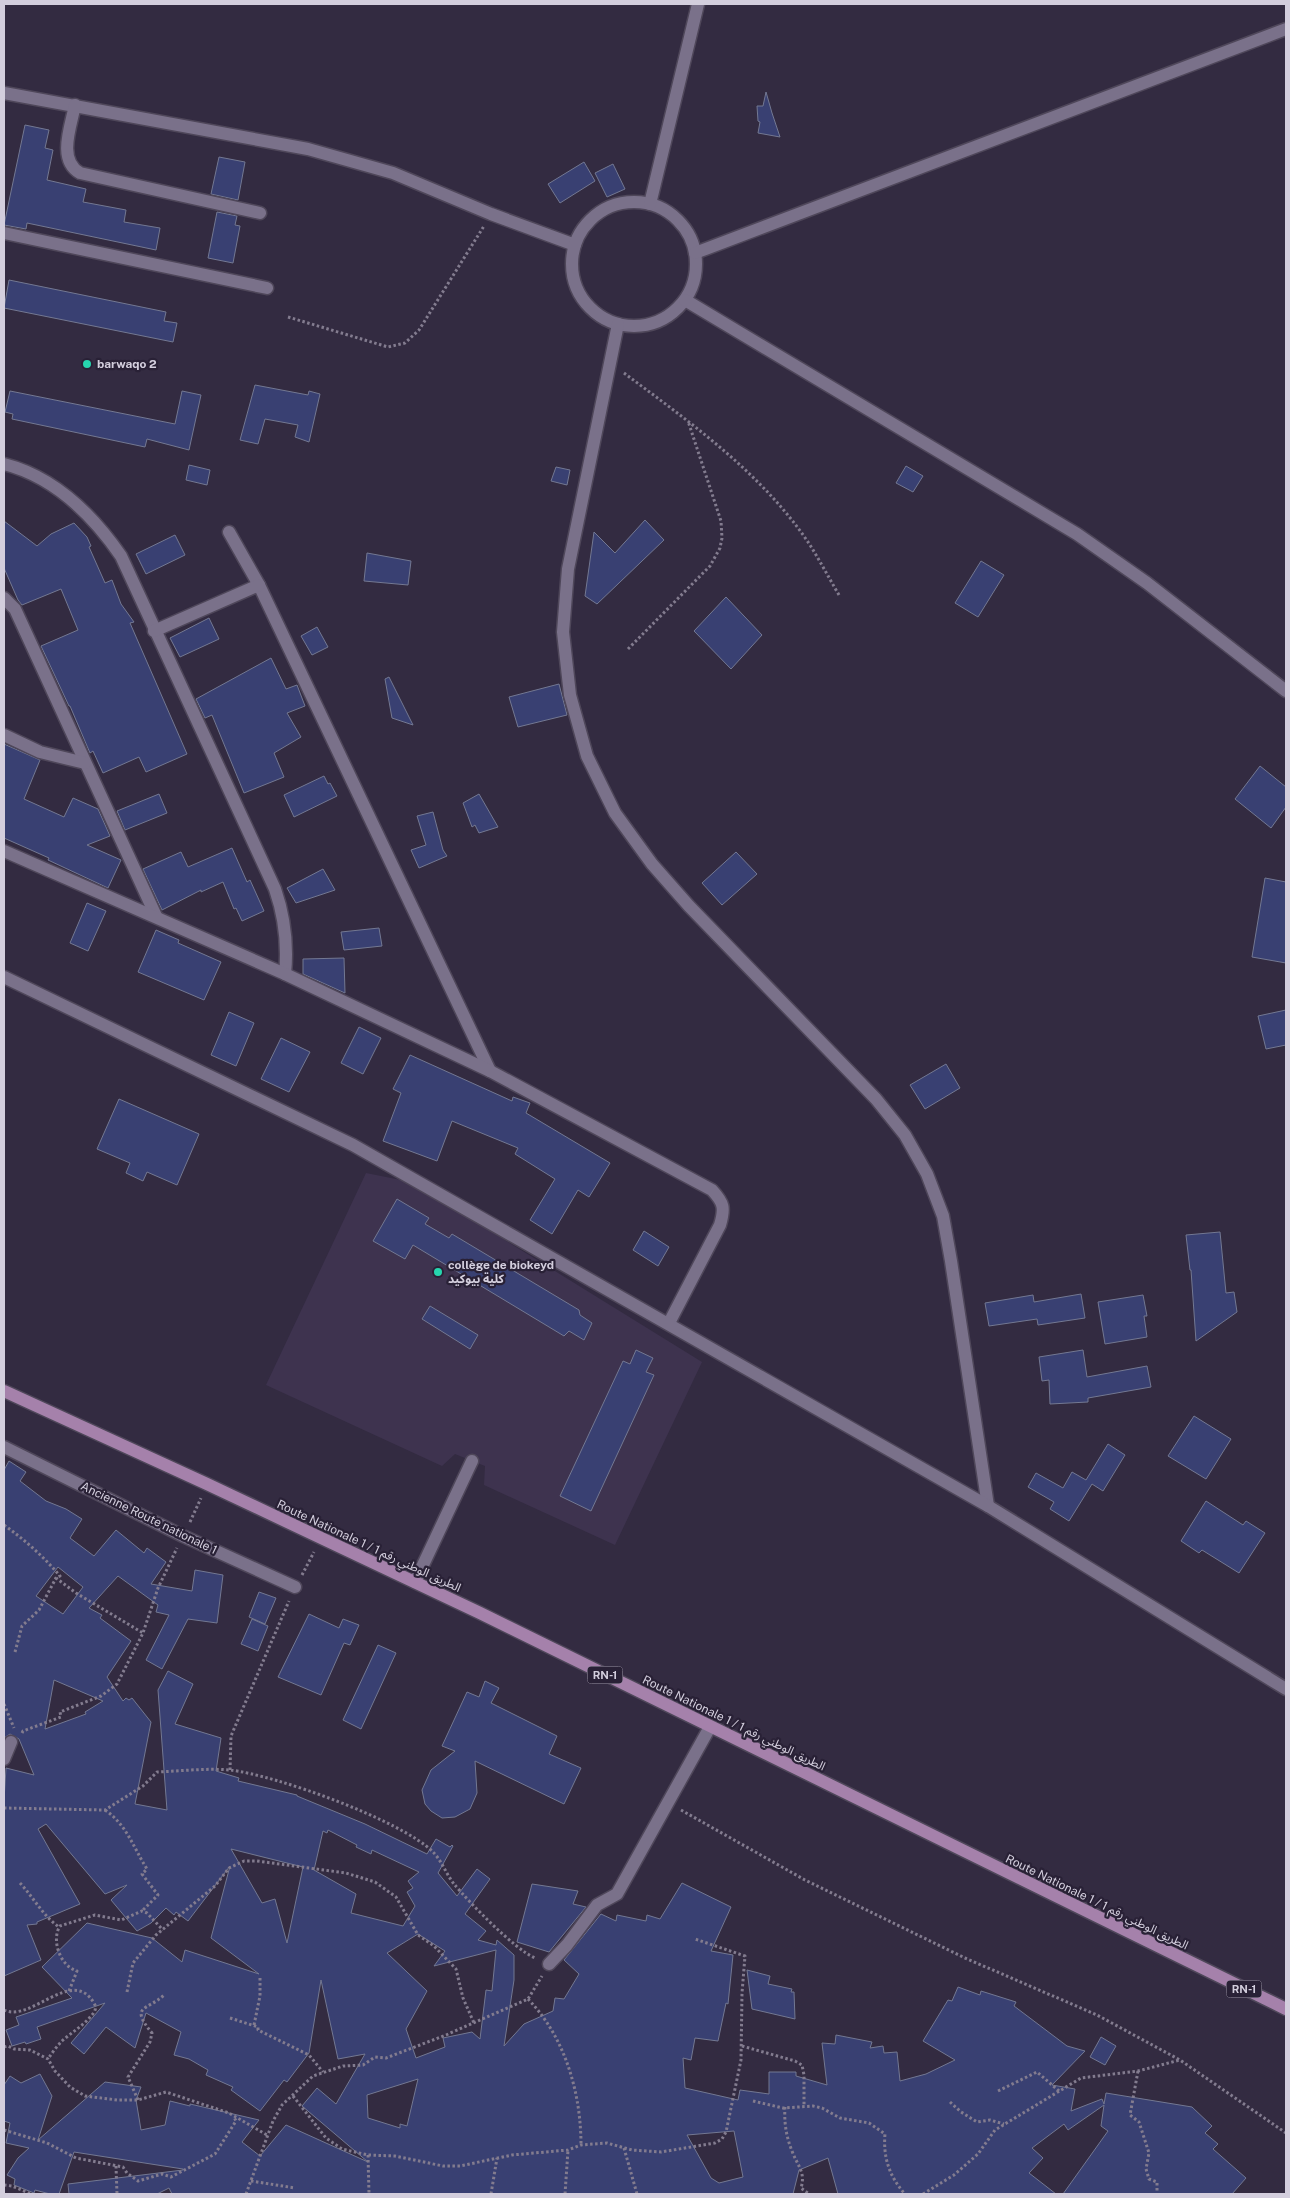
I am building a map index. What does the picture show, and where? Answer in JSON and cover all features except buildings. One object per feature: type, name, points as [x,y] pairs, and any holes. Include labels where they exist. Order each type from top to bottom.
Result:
[{"type":"main road","name":"Route Nationale 1 / الطريق الوطني رقم 1","points":[[4,1391],[208,1484],[415,1582],[1286,2009]]},
{"type":"street","points":[[650,204],[698,4]]},
{"type":"street","points":[[695,253],[1286,29]]},
{"type":"street","points":[[4,93],[308,149],[393,173],[491,214],[575,245]]},
{"type":"street","points":[[75,105],[67,154],[69,164],[80,173],[260,213]]},
{"type":"street","points":[[634,202],[650,204],[675,217],[688,234],[695,253],[694,278],[684,300],[672,313],[655,322],[636,326],[618,324],[600,316],[585,302],[575,284],[572,265],[575,245],[581,231],[591,218],[604,209],[634,202]]},
{"type":"street","points":[[4,233],[266,288]]},
{"type":"street","points":[[684,300],[1077,534],[1147,583],[1286,691]]},
{"type":"street","points":[[618,324],[568,569],[563,632],[570,695],[587,756],[615,813],[652,864],[689,906],[876,1099],[905,1135],[927,1174],[943,1216],[950,1252],[988,1506]]},
{"type":"street","points":[[4,464],[37,477],[62,492],[85,510],[121,556],[278,897],[287,939],[285,974]]},
{"type":"street","points":[[229,532],[259,585],[490,1071]]},
{"type":"street","points":[[154,631],[259,585]]},
{"type":"street","points":[[4,598],[16,609],[84,762],[156,916]]},
{"type":"street","points":[[4,735],[40,752],[84,762]]},
{"type":"street","points":[[4,851],[285,974],[490,1071],[712,1190],[721,1200],[724,1213],[720,1225],[669,1323]]},
{"type":"street","points":[[4,977],[353,1144],[988,1506],[1286,1689]]},
{"type":"street","name":"Ancienne Route nationale 1","points":[[4,1447],[183,1536],[295,1588]]},
{"type":"street","points":[[415,1582],[472,1461]]},
{"type":"street","points":[[549,1964],[567,1945],[597,1905],[617,1894],[710,1727]]},
{"type":"street","points":[[4,1759],[14,1740]]},
{"type":"path","points":[[288,317],[379,346],[396,346],[405,343],[419,330],[491,214]]},
{"type":"path","points":[[609,362],[722,449],[774,501],[810,545],[838,594]]},
{"type":"path","points":[[628,649],[710,566],[720,548],[722,538],[721,520],[688,421]]},
{"type":"path","points":[[4,1704],[14,1740],[23,1731],[61,1717],[60,1712],[101,1696],[117,1684],[143,1633],[158,1588],[208,1484]]},
{"type":"path","points":[[4,1524],[47,1560],[60,1576],[56,1578],[39,1610],[22,1626],[15,1652]]},
{"type":"path","points":[[230,1770],[231,1736],[295,1588],[322,1538]]},
{"type":"path","points":[[56,1578],[76,1593],[143,1633]]},
{"type":"path","points":[[4,1808],[105,1810],[143,1786],[157,1772],[230,1770],[287,1784],[345,1804],[417,1840],[434,1852],[453,1883],[503,1935],[528,1955],[549,1964],[528,1999],[446,2036],[386,2058],[375,2057],[367,2060],[362,2065],[343,2066],[313,2076],[282,2105],[267,2135],[246,2194]]},
{"type":"path","points":[[668,1802],[805,1880],[965,1958],[1097,2015],[1180,2060],[1286,2133]]},
{"type":"path","points":[[59,1927],[95,1915],[121,1920],[142,1911],[158,1895],[142,1874],[147,1869],[130,1837],[123,1826],[105,1810]]},
{"type":"path","points":[[127,1992],[133,1963],[142,1950],[188,1907],[215,1886],[229,1868],[244,1861],[346,1873],[375,1882],[396,1897],[418,1935],[434,1946],[456,1969],[463,1998],[474,2023]]},
{"type":"path","points":[[20,1883],[36,1900],[48,1919],[59,1927]]},
{"type":"path","points":[[142,1911],[147,1913],[163,1930]]},
{"type":"path","points":[[59,1927],[55,1940],[61,1956],[77,1971],[69,1991]]},
{"type":"path","points":[[292,2096],[326,2138],[342,2150],[368,2155],[395,2156],[421,2162],[460,2166],[497,2157],[568,2150],[581,2145],[607,2143],[632,2150],[661,2152],[715,2143],[722,2139],[726,2132],[737,2081],[742,2046],[742,1993],[745,1956],[695,1939]]},
{"type":"path","points":[[254,2025],[260,1996],[260,1976]]},
{"type":"path","points":[[5,2012],[17,2012],[61,1993],[76,1990],[85,1993],[96,2005],[95,2012],[84,2025],[62,2041],[48,2059]]},
{"type":"path","points":[[138,2100],[128,2077],[150,2042],[152,2033],[141,2020],[142,2011],[147,2004],[158,2001],[164,1995]]},
{"type":"path","points":[[528,1999],[546,2022],[569,2067],[581,2118],[581,2145]]},
{"type":"path","points":[[230,2018],[254,2025],[258,2027],[258,2030],[309,2055],[323,2072]]},
{"type":"path","points":[[742,2046],[795,2061],[802,2065],[804,2075],[804,2106]]},
{"type":"path","points":[[4,2047],[30,2050],[48,2059],[55,2071],[70,2087],[84,2096],[117,2100],[138,2100],[166,2092],[229,2113],[267,2135]]},
{"type":"path","points":[[923,2194],[954,2175],[978,2154],[996,2130],[1081,2078],[1138,2070],[1180,2060]]},
{"type":"path","points":[[1138,2070],[1130,2115],[1139,2122],[1149,2153],[1146,2169],[1149,2179],[1158,2182],[1157,2194]]},
{"type":"path","points":[[998,2091],[1037,2072],[1059,2091]]},
{"type":"path","points":[[753,2101],[785,2106],[822,2108],[840,2118],[869,2124],[886,2134],[884,2153],[888,2169],[896,2185],[905,2194]]},
{"type":"path","points":[[950,2102],[977,2122],[990,2120],[1005,2124]]},
{"type":"path","points":[[785,2106],[785,2130],[794,2156],[802,2171],[803,2180],[801,2188],[809,2194]]},
{"type":"path","points":[[4,2130],[47,2143],[76,2158],[123,2167],[127,2174],[138,2181],[162,2174],[171,2177],[215,2154],[236,2122],[234,2116]]},
{"type":"path","points":[[624,2147],[637,2194]]},
{"type":"path","points":[[565,2194],[568,2150]]},
{"type":"path","points":[[368,2155],[369,2194]]},
{"type":"path","points":[[491,2194],[497,2157]]},
{"type":"path","points":[[116,2166],[117,2194]]},
{"type":"path","points":[[251,2181],[295,2188]]},
{"type":"path","points":[[4,2185],[12,2186],[31,2194]]},
{"type":"shaded area","name":"collège de biokeyd كلية بيوكيد","points":[[366,1173],[411,1182],[702,1362],[615,1545],[484,1485],[485,1466],[455,1454],[442,1466],[266,1385]]},
{"type":"place","name":"barwaqo 2","points":[[87,364]]},
{"type":"place","name":"collège de biokeyd كلية بيوكيد","points":[[438,1272]]}]
